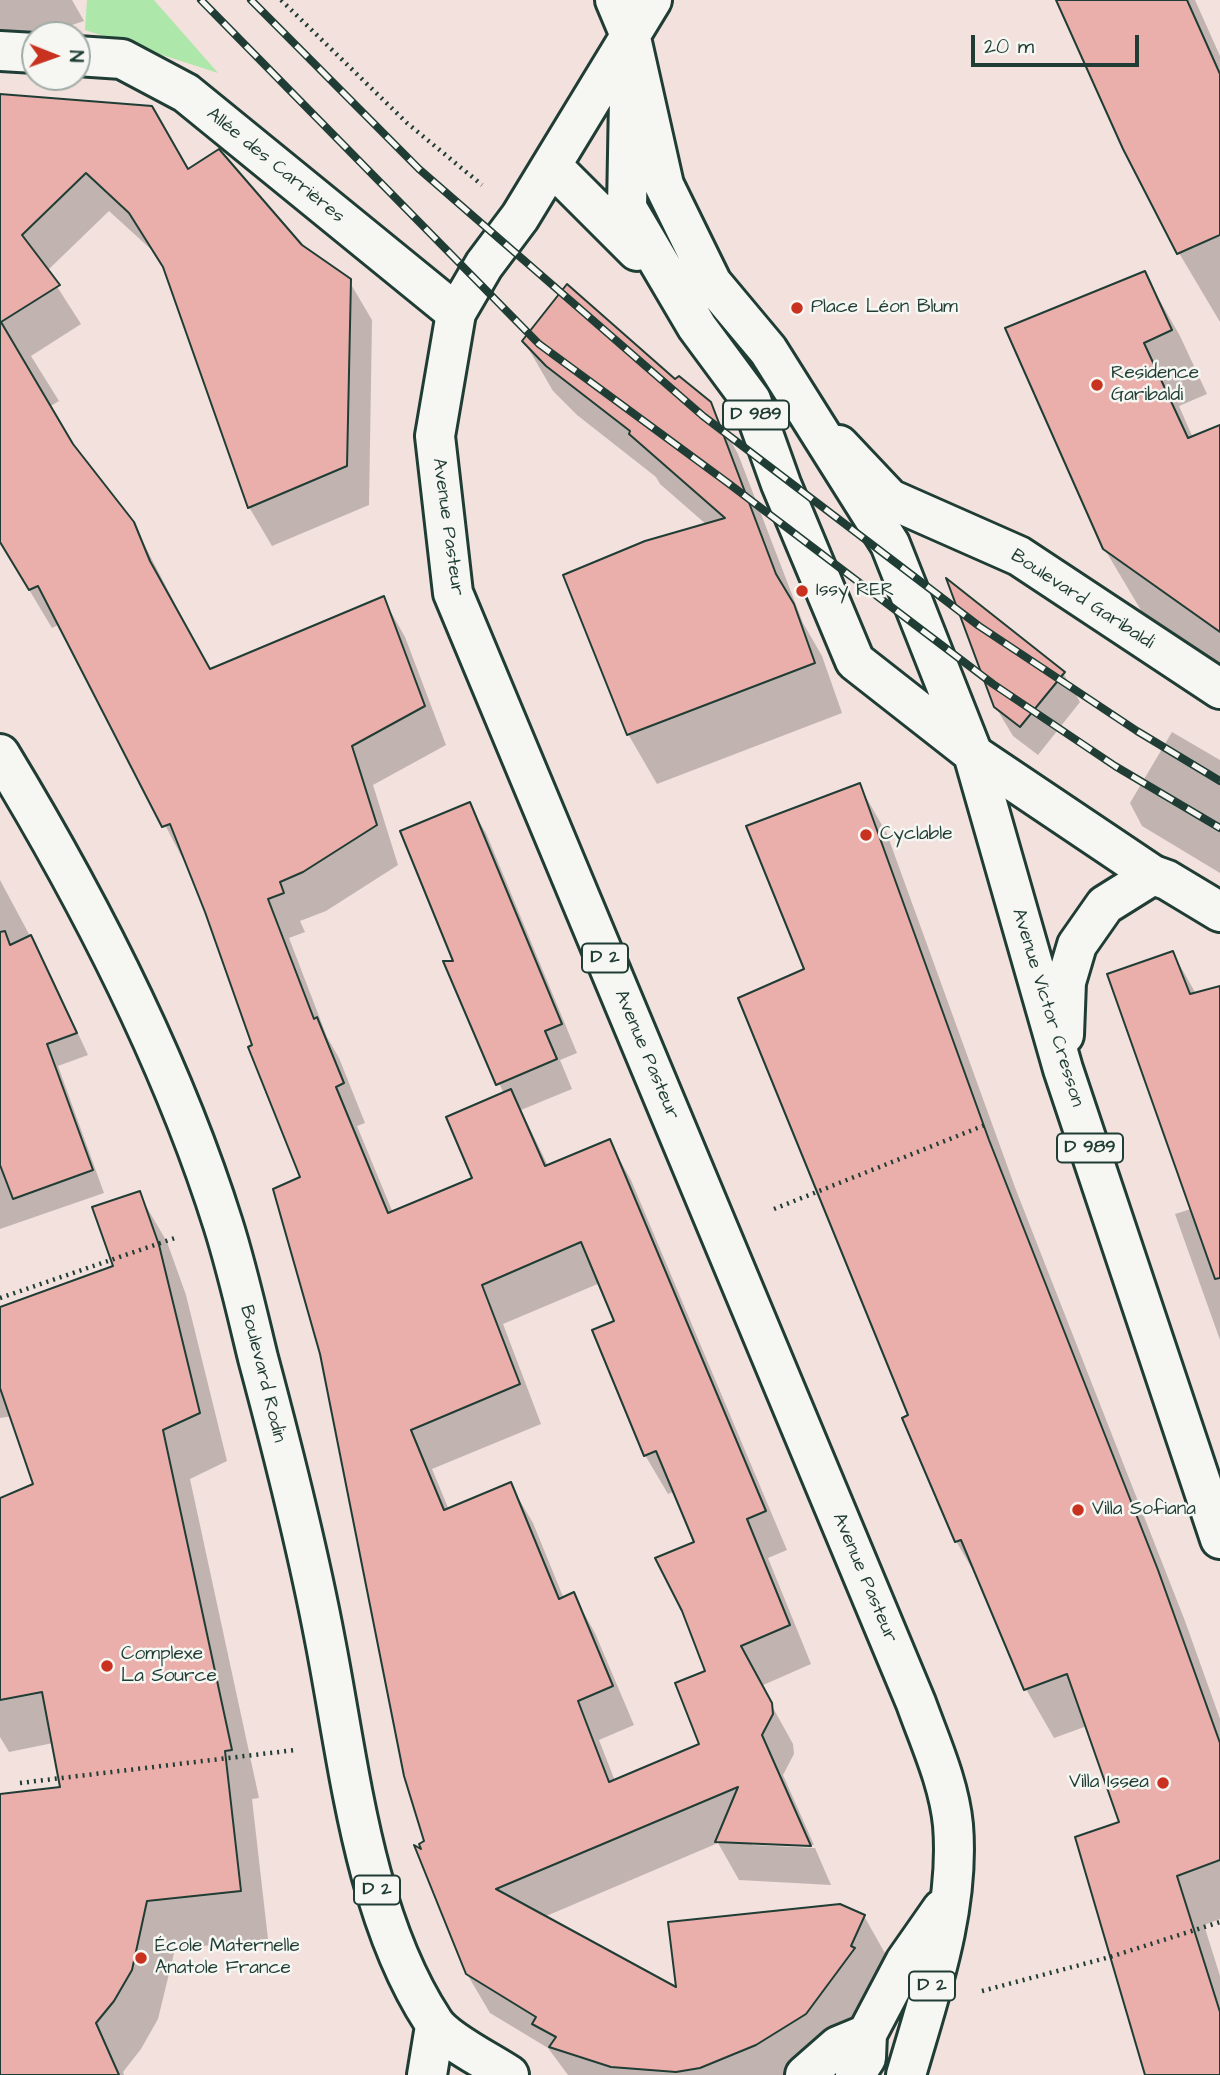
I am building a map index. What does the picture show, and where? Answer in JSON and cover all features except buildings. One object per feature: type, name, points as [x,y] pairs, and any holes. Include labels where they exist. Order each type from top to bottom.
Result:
[{"type":"main road","name":"D 989","points":[[615,0],[631,37],[664,185],[712,283],[768,350],[890,544],[973,754]]},
{"type":"main road","name":"D 2","points":[[631,37],[652,0]]},
{"type":"main road","name":"Avenue Pasteur","points":[[631,37],[520,217],[484,265],[456,313],[435,436],[453,593],[916,1703],[946,1787],[953,1823],[951,1895]]},
{"type":"main road","name":"D 989","points":[[631,37],[627,208],[697,327],[751,400],[781,484],[855,661],[973,754]]},
{"type":"main road","points":[[0,51],[21,52]]},
{"type":"main road","name":"Allée des Carrières","points":[[91,57],[122,60],[186,93],[456,313]]},
{"type":"main road","points":[[552,166],[630,242],[697,327]]},
{"type":"main road","name":"Boulevard Garibaldi","points":[[810,416],[890,499],[1019,556],[1220,689]]},
{"type":"main road","name":"Boulevard Rodin","points":[[0,754],[85,907],[152,1040],[223,1224],[295,1502],[374,1882],[411,1982],[435,2026]]},
{"type":"main road","points":[[973,754],[1153,875],[1167,880],[1220,912]]},
{"type":"main road","name":"Avenue Victor Cresson","points":[[973,754],[1063,1069],[1220,1539]]},
{"type":"main road","points":[[1063,1069],[1066,982],[1077,945],[1105,905],[1153,875]]},
{"type":"main road","name":"D 2","points":[[906,2075],[926,2006],[951,1895]]},
{"type":"main road","name":"D 2","points":[[867,2034],[905,1962],[951,1895]]},
{"type":"main road","name":"D 2","points":[[435,2026],[509,2075]]},
{"type":"main road","points":[[427,2075],[435,2026]]},
{"type":"main road","points":[[805,2075],[838,2046],[867,2034],[866,2058],[855,2075]]},
{"type":"path","points":[[281,0],[407,123],[520,217]]},
{"type":"path","points":[[774,1209],[985,1125]]},
{"type":"path","points":[[0,1298],[159,1242],[223,1224]]},
{"type":"path","points":[[20,1783],[345,1744]]},
{"type":"path","points":[[926,2006],[1110,1957],[1220,1922]]},
{"type":"green space","points":[[87,0],[154,0],[218,73],[91,32],[91,21],[86,21]]},
{"type":"railway","points":[[201,0],[539,344],[993,684],[1115,766],[1220,828]]},
{"type":"railway","points":[[251,0],[419,169],[703,416],[979,626],[1137,731],[1220,781]]},
{"type":"place","name":"Place Léon Blum","points":[[797,308]]},
{"type":"place","name":"Residence Garibaldi","points":[[1097,385]]},
{"type":"place","name":"Issy RER","points":[[802,591]]},
{"type":"place","name":"Cyclable","points":[[866,835]]},
{"type":"place","name":"Villa Sofiana","points":[[1078,1510]]},
{"type":"place","name":"Complexe La Source","points":[[107,1666]]},
{"type":"place","name":"Villa Issea","points":[[1163,1783]]},
{"type":"place","name":"École Maternelle Anatole France","points":[[141,1958]]}]
